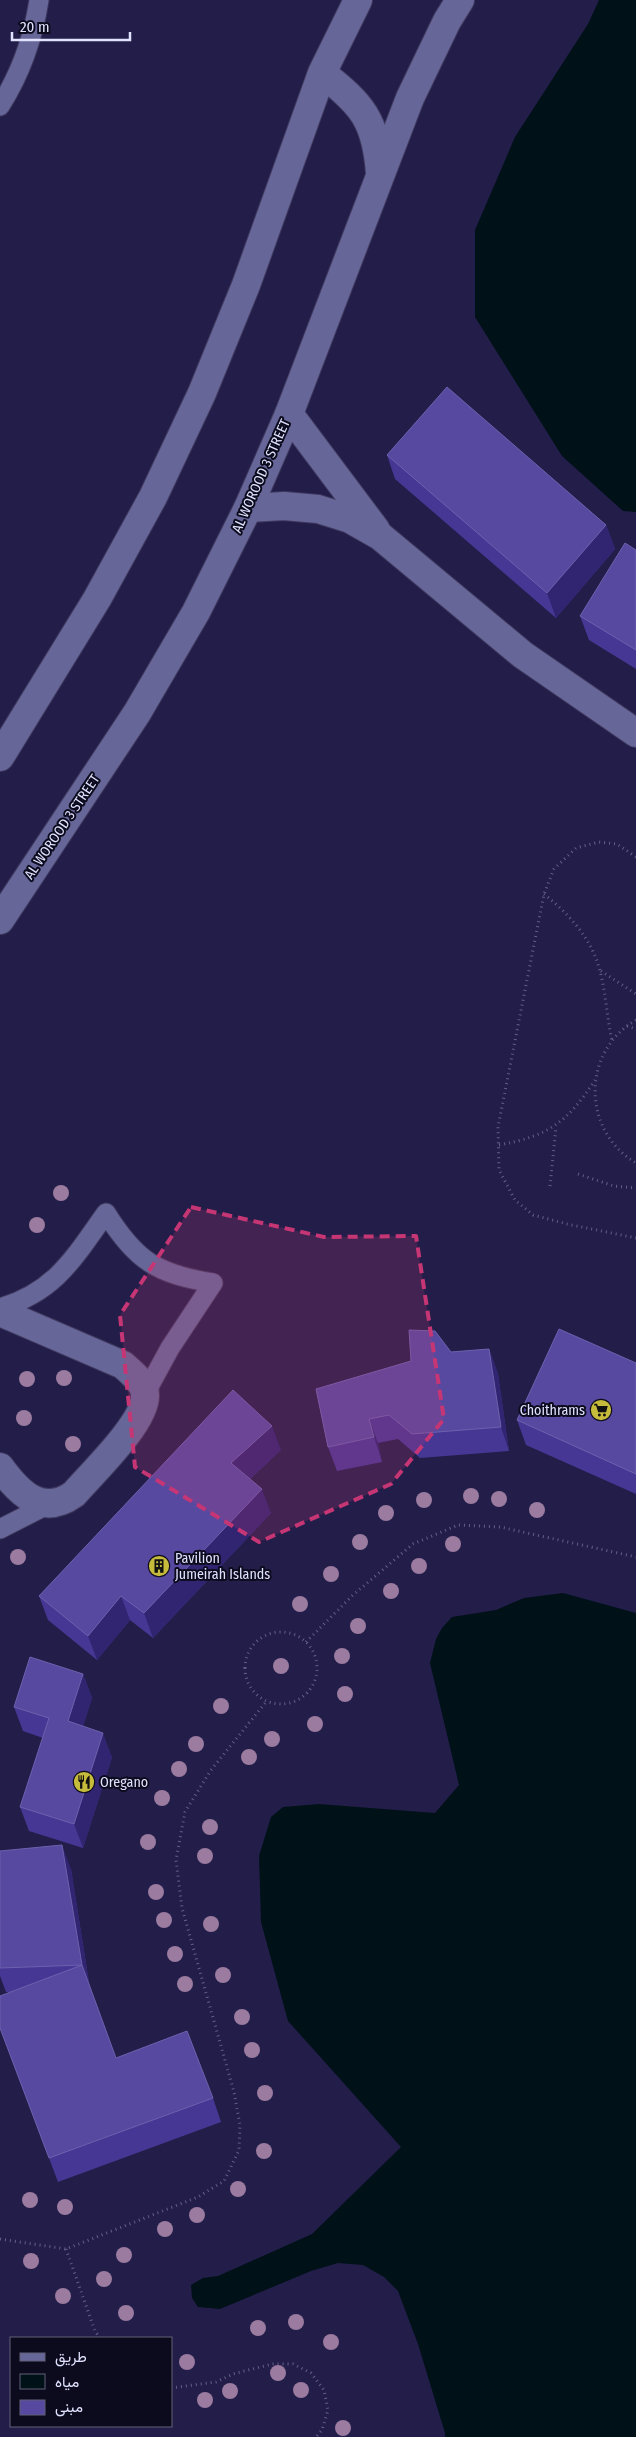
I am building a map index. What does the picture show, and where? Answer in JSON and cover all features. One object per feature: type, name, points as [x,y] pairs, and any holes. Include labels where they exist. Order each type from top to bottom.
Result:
[{"type":"street","points":[[0,757],[97,599],[153,497],[246,285],[322,74],[358,0]]},
{"type":"street","name":"AL WOROOD 3 STREET","points":[[0,920],[137,713],[196,612],[248,508],[289,414],[410,98],[447,21],[460,0]]},
{"type":"street","points":[[322,74],[350,95],[368,119],[378,147],[380,177]]},
{"type":"street","points":[[289,414],[380,536]]},
{"type":"street","points":[[248,508],[284,506],[318,509],[350,519],[380,536],[523,655],[636,733]]},
{"type":"street","points":[[0,1312],[123,1365],[138,1378],[146,1394],[143,1408],[136,1422],[74,1494],[62,1503],[47,1505],[32,1499],[10,1480],[0,1467]]},
{"type":"lane","points":[[0,106],[16,80],[34,30],[39,0]]},
{"type":"lane","points":[[0,1308],[24,1301],[49,1284],[71,1262],[106,1213],[124,1241],[148,1264],[179,1278],[212,1283],[170,1348],[146,1394]]},
{"type":"lane","points":[[0,1529],[47,1505]]},
{"type":"path","points":[[636,857],[617,844],[599,842],[576,848],[554,868],[544,894],[498,1127],[499,1170],[515,1200],[533,1215],[636,1238]]},
{"type":"path","points":[[544,894],[563,909],[579,927],[591,948],[600,971],[612,1041]]},
{"type":"path","points":[[600,971],[636,994]]},
{"type":"path","points":[[499,1146],[528,1140],[556,1126],[578,1106],[595,1080],[601,1060],[612,1041],[636,1020]]},
{"type":"path","points":[[627,1026],[636,1029]]},
{"type":"path","points":[[595,1080],[595,1102],[600,1123],[611,1141],[626,1157],[636,1163]]},
{"type":"path","points":[[550,1186],[556,1126]]},
{"type":"path","points":[[578,1174],[614,1186],[636,1188]]},
{"type":"path","points":[[306,1642],[353,1595],[413,1544],[458,1525],[500,1527],[636,1557]]},
{"type":"path","points":[[272,1633],[291,1633],[306,1642],[316,1660],[316,1680],[305,1697],[286,1705],[266,1702],[252,1691],[248,1683],[245,1675],[246,1656],[256,1641],[272,1633]]},
{"type":"path","points":[[0,2239],[66,2249],[198,2197],[224,2181],[239,2150],[240,2125],[234,2092],[182,1908],[176,1860],[185,1812],[211,1770],[266,1702]]},
{"type":"path","points":[[66,2249],[95,2331],[99,2337]]},
{"type":"path","points":[[172,2388],[216,2382],[233,2374],[272,2364],[293,2364],[311,2373],[324,2390],[328,2410],[322,2430],[316,2437]]},
{"type":"highlighted area","points":[[191,1207],[324,1237],[416,1236],[444,1419],[391,1484],[259,1542],[135,1467],[120,1315]]},
{"type":"water","points":[[599,0],[636,0],[636,512],[623,511],[562,456],[475,317],[475,230],[515,137],[588,24]]},
{"type":"water","points":[[563,1593],[636,1613],[636,2437],[445,2437],[418,2344],[398,2291],[384,2277],[363,2265],[338,2263],[311,2271],[220,2309],[198,2307],[192,2298],[191,2285],[203,2278],[218,2276],[312,2234],[401,2147],[288,2021],[261,1922],[259,1856],[271,1817],[283,1807],[319,1804],[435,1813],[459,1785],[430,1663],[436,1639],[442,1628],[452,1617],[496,1610],[524,1598]]},
{"type":"building","points":[[447,387],[606,525],[547,593],[387,455]]},
{"type":"building","points":[[625,543],[636,550],[636,650],[580,616]]},
{"type":"building","points":[[559,1329],[636,1363],[636,1474],[517,1420]]},
{"type":"building","points":[[409,1330],[435,1331],[451,1352],[489,1349],[501,1427],[412,1434],[389,1415],[369,1419],[374,1437],[328,1447],[316,1389],[411,1361]]},
{"type":"building","name":"Pavilion Jumeirah Islands","points":[[233,1390],[272,1426],[231,1463],[262,1489],[144,1613],[121,1596],[88,1636],[39,1596]]},
{"type":"building","points":[[30,1657],[83,1674],[68,1721],[103,1733],[74,1824],[20,1807],[49,1718],[14,1707]]},
{"type":"building","points":[[62,1845],[82,1965],[0,1968],[0,1851]]},
{"type":"building","points":[[82,1965],[116,2058],[187,2031],[213,2098],[49,2158],[0,2028],[0,1996]]},
{"type":"place","name":"Choithrams","points":[[601,1410]]},
{"type":"place","name":"Pavilion Jumeirah Islands","points":[[159,1566]]},
{"type":"place","name":"Oregano","points":[[84,1782]]}]
